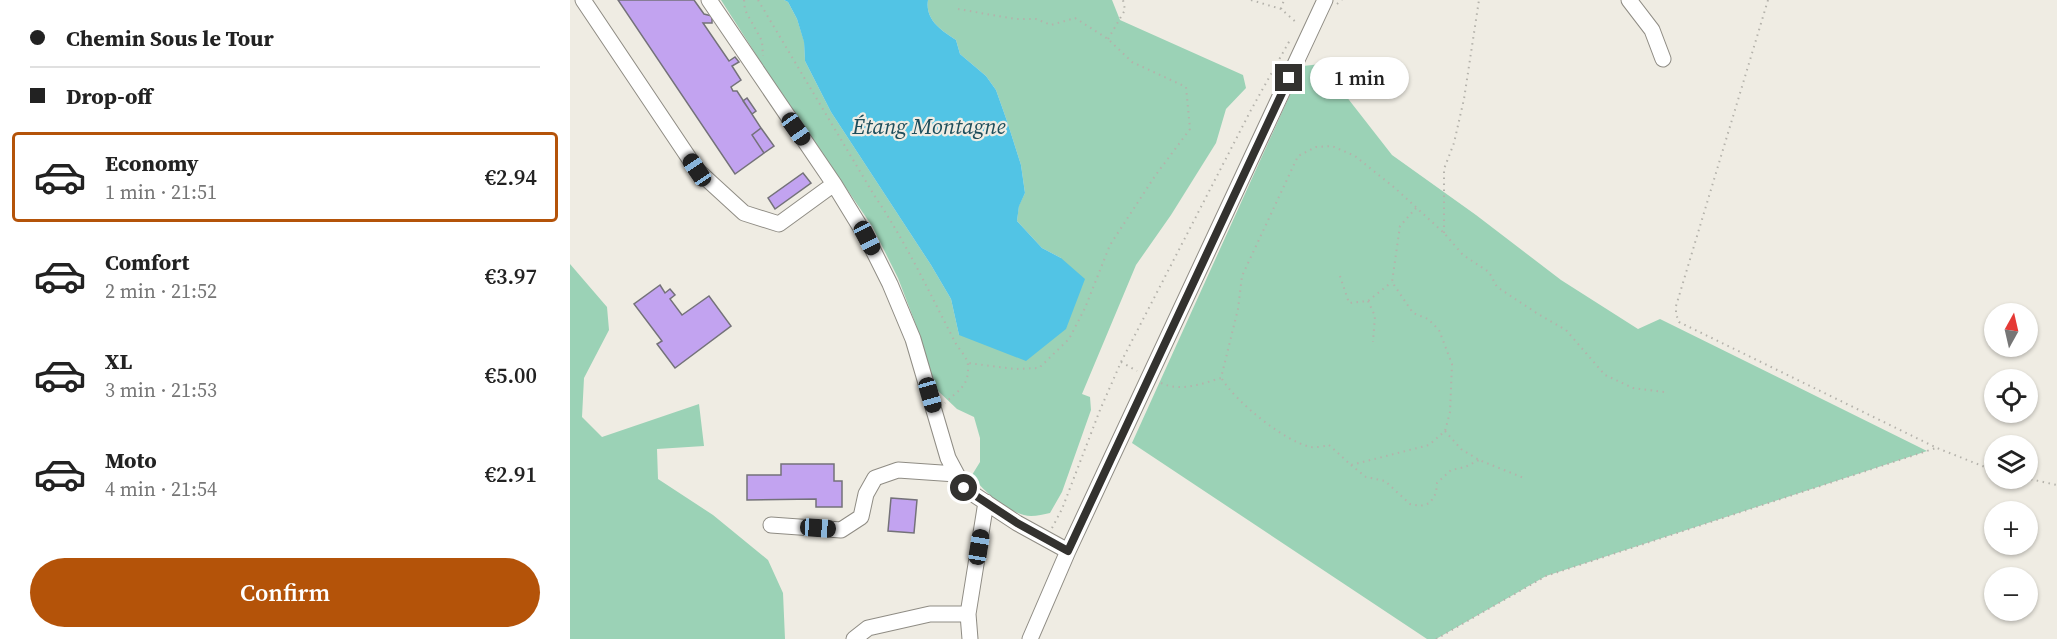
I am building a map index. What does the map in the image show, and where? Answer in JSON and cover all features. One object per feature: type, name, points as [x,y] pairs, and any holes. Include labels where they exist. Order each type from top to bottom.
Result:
[{"type":"street","points":[[583,0],[697,170],[744,213],[779,224],[834,184]]},
{"type":"street","points":[[709,0],[834,184],[867,238],[890,284],[913,339],[948,458],[964,488],[1068,551]]},
{"type":"street","points":[[1030,639],[1068,551],[1324,0]]},
{"type":"street","points":[[1629,0],[1652,30],[1663,59]]},
{"type":"street","points":[[771,525],[841,530],[861,517],[866,494],[875,478],[898,470],[956,474]]},
{"type":"street","points":[[970,639],[968,614],[986,502]]},
{"type":"street","points":[[854,639],[868,627],[930,614],[968,614]]},
{"type":"path","points":[[744,0],[745,10],[762,41],[765,68],[759,74]]},
{"type":"path","points":[[758,0],[874,195],[895,225],[956,344],[969,363],[967,380],[963,388],[935,414]]},
{"type":"path","points":[[1108,39],[1125,10],[1123,0]]},
{"type":"path","points":[[1046,539],[1062,509],[1121,362],[1251,110],[1290,40],[1309,35],[1281,9],[1251,0]]},
{"type":"path","points":[[1281,9],[1284,0]]},
{"type":"path","points":[[1444,233],[1444,169],[1454,143],[1464,99],[1479,0]]},
{"type":"path","points":[[1768,0],[1681,287],[1676,306],[1679,322],[1937,448],[1984,467]]},
{"type":"path","points":[[958,9],[1016,19],[1036,19],[1051,25],[1075,18],[1108,39],[1132,62],[1185,87],[1190,129],[1155,176],[1110,245],[1085,308],[1069,339],[1039,368],[1015,369],[969,363]]},
{"type":"path","points":[[1479,460],[1465,467],[1451,470],[1437,483],[1436,493],[1430,503],[1420,506],[1410,504],[1385,481],[1366,477],[1329,445],[1312,448],[1295,441],[1268,424],[1228,391],[1221,378],[1238,309],[1242,276],[1298,156],[1316,147],[1332,146],[1355,156],[1444,233],[1463,255],[1489,272],[1497,287],[1566,330],[1605,375],[1634,388],[1664,392]]},
{"type":"path","points":[[1351,465],[1429,445],[1445,431],[1452,390],[1452,364],[1449,354],[1439,330],[1428,319],[1413,314],[1392,282],[1400,226],[1416,208]]},
{"type":"path","points":[[1340,276],[1349,303],[1368,301],[1392,282]]},
{"type":"path","points":[[1368,301],[1375,316],[1373,342]]},
{"type":"path","points":[[1121,362],[1167,386],[1189,388],[1221,378]]},
{"type":"path","points":[[1445,431],[1461,449],[1479,460],[1524,478]]},
{"type":"path","points":[[1436,639],[1546,576],[1937,448]]},
{"type":"path","points":[[2038,481],[2057,485]]},
{"type":"green space","points":[[721,0],[784,0],[788,2],[797,19],[804,41],[805,61],[831,112],[951,299],[959,335],[1061,258],[1042,248],[1017,221],[1019,205],[1025,193],[1021,165],[996,90],[986,76],[960,54],[956,40],[935,24],[929,13],[928,0],[1112,0],[1120,20],[1243,75],[1246,88],[1226,109],[1216,143],[1171,215],[1136,265],[1082,394],[1090,397],[1091,410],[1062,492],[1050,513],[1031,516],[1015,512],[990,495],[972,475],[980,462],[980,438],[974,417],[957,409],[936,389],[916,325],[898,278],[872,226]]},
{"type":"green space","points":[[1321,64],[1392,155],[1561,280],[1638,329],[1660,319],[1927,451],[1546,576],[1436,639],[1427,639],[1132,443],[1303,66]]},
{"type":"green space","points":[[570,264],[607,307],[609,330],[584,378],[582,417],[602,437],[699,404],[704,446],[657,449],[658,479],[713,515],[768,560],[783,593],[785,639],[570,639]]},
{"type":"water","name":"Étang Montagne","points":[[784,0],[928,0],[929,13],[935,24],[956,40],[960,54],[986,76],[996,90],[1021,165],[1025,193],[1019,206],[1017,221],[1042,248],[1061,258],[1085,279],[1066,329],[1026,361],[959,335],[951,299],[831,112],[805,61],[804,42],[797,19],[788,2]]},
{"type":"building","points":[[618,0],[694,0],[704,14],[712,16],[712,23],[703,23],[729,61],[735,57],[739,62],[732,66],[741,80],[731,87],[733,91],[737,91],[761,128],[752,135],[764,153],[735,174]]},
{"type":"building","points":[[747,98],[756,111],[752,114],[743,101]]},
{"type":"building","points":[[761,128],[774,146],[764,153],[752,135]]},
{"type":"building","points":[[803,173],[811,183],[775,209],[768,198]]},
{"type":"building","points":[[660,285],[665,293],[670,289],[675,295],[670,299],[682,315],[709,296],[731,326],[675,368],[657,344],[662,341],[634,304]]},
{"type":"building","points":[[781,464],[834,464],[834,481],[842,481],[842,507],[816,507],[816,499],[747,500],[747,475],[781,475]]},
{"type":"building","points":[[891,498],[917,500],[914,533],[888,531]]},
{"type":"route","points":[[964,488],[1017,523],[1068,551],[1289,78]]}]
